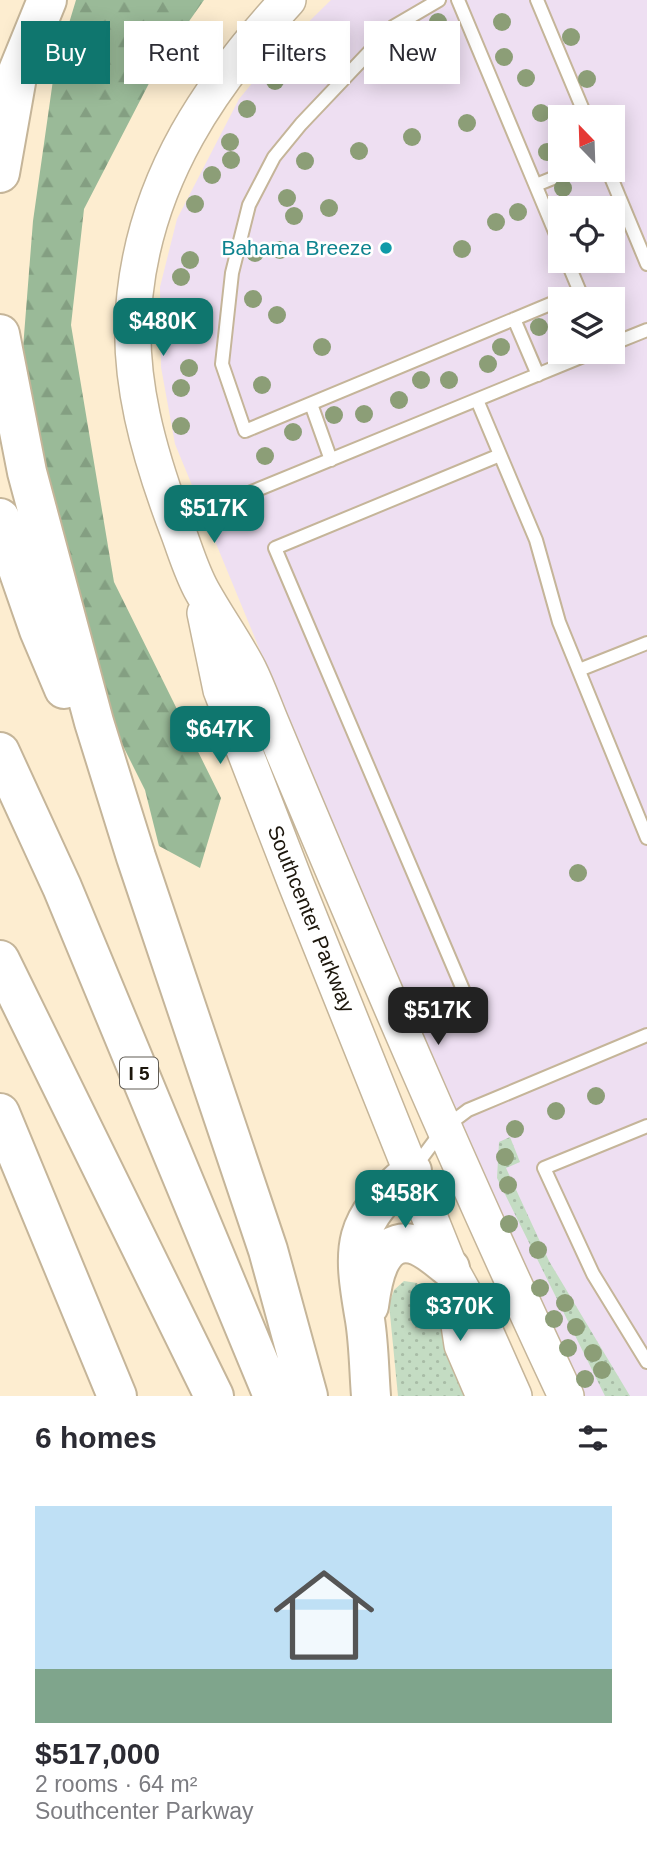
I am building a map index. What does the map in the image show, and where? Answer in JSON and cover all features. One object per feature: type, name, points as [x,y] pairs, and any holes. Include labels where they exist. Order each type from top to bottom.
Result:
[{"type":"highway","points":[[0,173],[18,71],[47,0]]},
{"type":"highway","points":[[0,334],[27,472],[94,723],[268,1251],[307,1396]]},
{"type":"highway","points":[[0,518],[39,630],[79,725],[227,1127]]},
{"type":"highway","name":"I 5","points":[[0,752],[62,887],[273,1396]]},
{"type":"highway","points":[[0,960],[214,1396]]},
{"type":"highway","points":[[0,1113],[117,1396]]},
{"type":"highway","points":[[371,1396],[357,1266],[364,1224],[374,1206],[412,1171]]},
{"type":"highway","points":[[365,1321],[374,1273],[388,1252],[400,1245],[411,1244],[450,1268]]},
{"type":"main road","name":"Southcenter Parkway","points":[[288,0],[247,45],[209,95],[179,144],[159,192],[138,270],[134,296],[137,386],[146,433],[175,523],[200,587],[249,671],[444,1128],[566,1396]]},
{"type":"main road","name":"Southcenter Parkway","points":[[200,587],[221,690],[450,1268],[486,1333],[514,1396]]},
{"type":"main road","points":[[450,1268],[463,1345],[484,1396]]},
{"type":"lane","points":[[439,0],[393,27],[300,124],[274,157],[249,205],[232,273],[222,364],[245,431],[548,305]]},
{"type":"lane","points":[[458,0],[548,214]]},
{"type":"lane","points":[[537,0],[581,105]]},
{"type":"lane","points":[[536,185],[548,180]]},
{"type":"lane","points":[[613,182],[647,264]]},
{"type":"lane","points":[[514,319],[538,374]]},
{"type":"lane","points":[[625,339],[647,330]]},
{"type":"lane","points":[[175,523],[563,364]]},
{"type":"lane","points":[[477,400],[536,540],[559,622],[647,838]]},
{"type":"lane","points":[[311,404],[331,460]]},
{"type":"lane","points":[[470,1006],[275,548],[500,455]]},
{"type":"lane","points":[[579,670],[647,643]]},
{"type":"lane","points":[[412,1171],[444,1128],[468,1110],[647,1035]]},
{"type":"lane","points":[[647,1126],[544,1168],[593,1274],[647,1362]]},
{"type":"shaded area","points":[[331,0],[647,0],[647,1396],[585,1396],[484,1194],[175,444],[161,367],[160,287],[177,219],[239,99],[252,84],[350,84],[350,21],[310,21]]},
{"type":"green space","points":[[76,0],[204,0],[189,21],[124,21],[124,84],[149,84],[84,209],[71,325],[114,582],[221,798],[200,868],[159,846],[145,790],[115,730],[55,539],[22,361],[33,221],[52,84],[110,84],[110,21],[70,21]]},
{"type":"green space","points":[[510,1137],[520,1162],[506,1168],[549,1261],[630,1396],[605,1396],[497,1178],[499,1142]]},
{"type":"green space","points":[[404,1281],[417,1283],[423,1296],[431,1301],[471,1396],[398,1396],[389,1304],[394,1290]]},
{"type":"place","name":"Bahama Breeze","points":[[386,248]]}]
